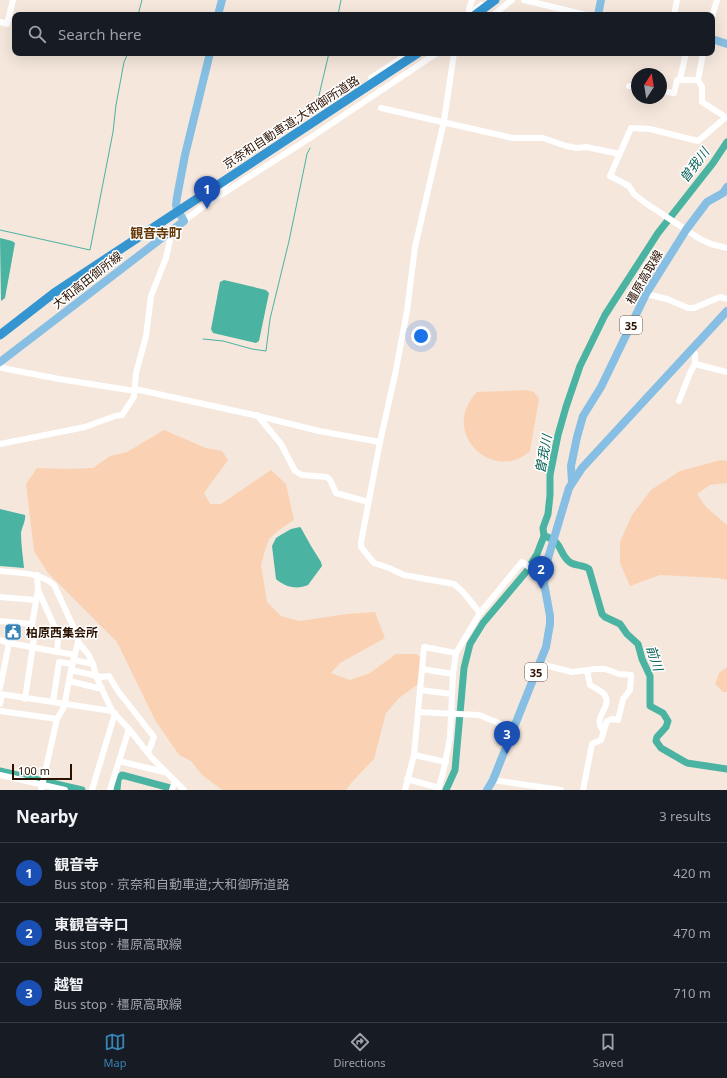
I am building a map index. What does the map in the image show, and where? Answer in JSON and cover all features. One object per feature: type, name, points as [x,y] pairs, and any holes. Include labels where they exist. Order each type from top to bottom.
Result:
[{"type":"highway","points":[[474,12],[495,0]]},
{"type":"highway","name":"京奈和自動車道;大和御所道路","points":[[0,335],[61,289],[413,56]]},
{"type":"main road","points":[[219,12],[222,0]]},
{"type":"main road","points":[[599,12],[601,0]]},
{"type":"main road","points":[[715,40],[727,44]]},
{"type":"main road","points":[[184,220],[176,205],[177,197],[185,156],[209,56]]},
{"type":"main road","name":"橿原高取線","points":[[572,482],[571,466],[577,437],[584,416],[601,387],[646,294],[686,230],[707,202],[723,193],[727,187]]},
{"type":"main road","name":"大和高田御所線","points":[[0,362],[184,220]]},
{"type":"main road","name":"橿原高取線","points":[[487,790],[493,780],[549,638],[550,624],[544,583],[541,573],[551,548],[572,482],[582,468],[727,311]]},
{"type":"street","points":[[0,22],[7,24],[13,0]]},
{"type":"street","points":[[469,12],[468,9],[472,0]]},
{"type":"street","points":[[497,12],[512,0]]},
{"type":"street","points":[[524,0],[574,12]]},
{"type":"street","points":[[675,12],[678,0]]},
{"type":"street","points":[[713,12],[716,0]]},
{"type":"street","points":[[472,12],[486,1]]},
{"type":"street","points":[[205,205],[260,153],[406,56]]},
{"type":"street","points":[[184,220],[432,56]]},
{"type":"street","points":[[454,56],[444,121],[415,247],[407,311],[363,527],[361,547],[370,560],[374,563],[389,568],[404,576],[454,584],[463,592],[480,613]]},
{"type":"street","points":[[667,92],[674,93],[677,80],[680,79],[685,56]]},
{"type":"street","points":[[702,56],[698,80],[702,87],[702,102],[726,118],[698,141],[650,129],[631,128],[610,176],[629,186],[634,194],[700,239],[710,244],[727,248]]},
{"type":"street","points":[[680,79],[698,80]]},
{"type":"street","points":[[381,108],[444,121],[513,138],[544,138],[566,146],[577,148],[586,147],[620,154]]},
{"type":"street","points":[[0,444],[85,427],[115,416],[122,415],[132,402],[135,390],[136,373],[146,336],[151,296],[166,258],[170,240],[166,234]]},
{"type":"street","points":[[646,294],[667,299],[688,308],[694,308],[720,297],[727,299]]},
{"type":"street","points":[[680,401],[690,373],[695,364],[695,354],[691,349]]},
{"type":"street","points":[[0,362],[2,368],[59,379],[135,390],[257,415],[319,431],[380,442]]},
{"type":"street","points":[[695,364],[727,372]]},
{"type":"street","points":[[257,415],[280,444],[295,471],[302,475],[327,477],[336,493],[368,502]]},
{"type":"street","points":[[407,779],[438,789],[446,762],[450,738],[453,674],[456,653],[480,613],[522,562],[541,573]]},
{"type":"street","points":[[0,572],[37,575],[54,585],[78,637],[65,704],[63,711],[57,719],[42,784]]},
{"type":"street","points":[[37,575],[38,590],[56,630],[58,639],[57,652]]},
{"type":"street","points":[[24,699],[33,648],[34,638],[32,624],[35,600],[38,590]]},
{"type":"street","points":[[0,597],[35,600]]},
{"type":"street","points":[[0,621],[32,624]]},
{"type":"street","points":[[0,640],[57,652],[96,676],[109,676],[118,691],[154,737],[148,753]]},
{"type":"street","points":[[78,642],[88,654],[93,664],[96,676],[113,712],[165,772],[184,790]]},
{"type":"street","points":[[0,688],[2,668],[9,643]]},
{"type":"street","points":[[405,790],[414,755],[424,647],[456,653]]},
{"type":"street","points":[[53,702],[59,662],[93,664]]},
{"type":"street","points":[[540,664],[572,672],[605,670],[619,674],[631,675],[630,690],[623,699],[618,720],[612,719],[607,721],[601,740],[592,744],[583,790]]},
{"type":"street","points":[[422,669],[453,674]]},
{"type":"street","points":[[588,671],[590,685],[601,692],[606,698],[606,704],[599,722],[600,727],[603,730]]},
{"type":"street","points":[[69,681],[102,688]]},
{"type":"street","points":[[420,690],[452,694]]},
{"type":"street","points":[[0,704],[1,695],[113,712]]},
{"type":"street","points":[[0,712],[57,719]]},
{"type":"street","points":[[92,790],[113,712]]},
{"type":"street","points":[[418,712],[479,715],[513,729]]},
{"type":"street","points":[[110,790],[129,729]]},
{"type":"street","points":[[414,755],[446,762]]},
{"type":"street","points":[[119,760],[165,772]]},
{"type":"street","points":[[0,775],[65,790]]},
{"type":"street","points":[[493,780],[561,790]]},
{"type":"street","points":[[172,790],[175,781]]},
{"type":"shaded area","points":[[527,390],[534,392],[539,399],[530,451],[516,460],[501,461],[487,458],[475,449],[467,437],[464,423],[467,408],[477,392]]},
{"type":"shaded area","points":[[164,430],[206,448],[222,451],[228,460],[204,493],[210,504],[221,504],[271,470],[286,484],[294,520],[269,539],[261,565],[267,602],[281,616],[299,621],[347,614],[375,612],[385,638],[340,663],[331,673],[350,680],[370,673],[396,654],[416,654],[424,659],[423,674],[417,685],[399,698],[386,713],[374,759],[346,790],[222,790],[202,775],[191,761],[179,755],[155,720],[117,642],[48,573],[34,551],[26,484],[37,468],[93,468],[110,456],[127,452]]},
{"type":"shaded area","points":[[721,460],[727,461],[727,483],[710,485],[697,494],[706,507],[727,525],[727,580],[718,578],[660,575],[630,586],[620,563],[620,542],[632,515],[651,490],[680,471]]},
{"type":"shaded area","points":[[727,667],[727,692],[723,692],[715,684],[719,673]]},
{"type":"water","points":[[0,238],[15,243],[5,298],[1,301]]},
{"type":"water","points":[[224,280],[266,290],[269,293],[259,341],[256,343],[213,333],[211,329],[220,282]]},
{"type":"water","points":[[0,509],[25,515],[21,533],[24,568],[0,566]]},
{"type":"water","points":[[300,527],[322,566],[308,585],[304,587],[291,587],[276,579],[272,546],[276,538],[291,529]]},
{"type":"waterway","points":[[139,12],[142,0]]},
{"type":"waterway","points":[[339,12],[341,0]]},
{"type":"waterway","points":[[0,230],[90,250],[113,132],[116,105],[124,62],[127,56]]},
{"type":"waterway","points":[[316,108],[328,56]]},
{"type":"waterway","name":"曽我川","points":[[446,790],[455,770],[464,668],[470,644],[483,623],[526,572],[537,554],[544,536],[543,528],[548,514],[550,475],[558,435],[580,366],[605,315],[658,233],[713,163],[727,142]]},
{"type":"waterway","points":[[203,339],[223,341],[252,349],[266,351],[270,319],[289,241],[307,154],[310,148]]},
{"type":"waterway","name":"前川","points":[[544,536],[555,541],[564,556],[571,563],[589,569],[602,614],[620,624],[627,634],[638,644],[642,659],[650,676],[650,706],[663,713],[668,721],[666,727],[657,737],[656,741],[661,748],[687,763],[727,769]]},
{"type":"waterway","points":[[0,771],[82,790]]},
{"type":"waterway","points":[[117,790],[118,779],[122,775],[170,788]]},
{"type":"place","name":"観音寺","points":[[207,209]]},
{"type":"place","name":"東観音寺口","points":[[541,589]]},
{"type":"place","name":"柏原西集会所","points":[[13,632]]},
{"type":"place","name":"越智","points":[[507,754]]},
{"type":"district","name":"観音寺町","points":[[156,233]]}]
